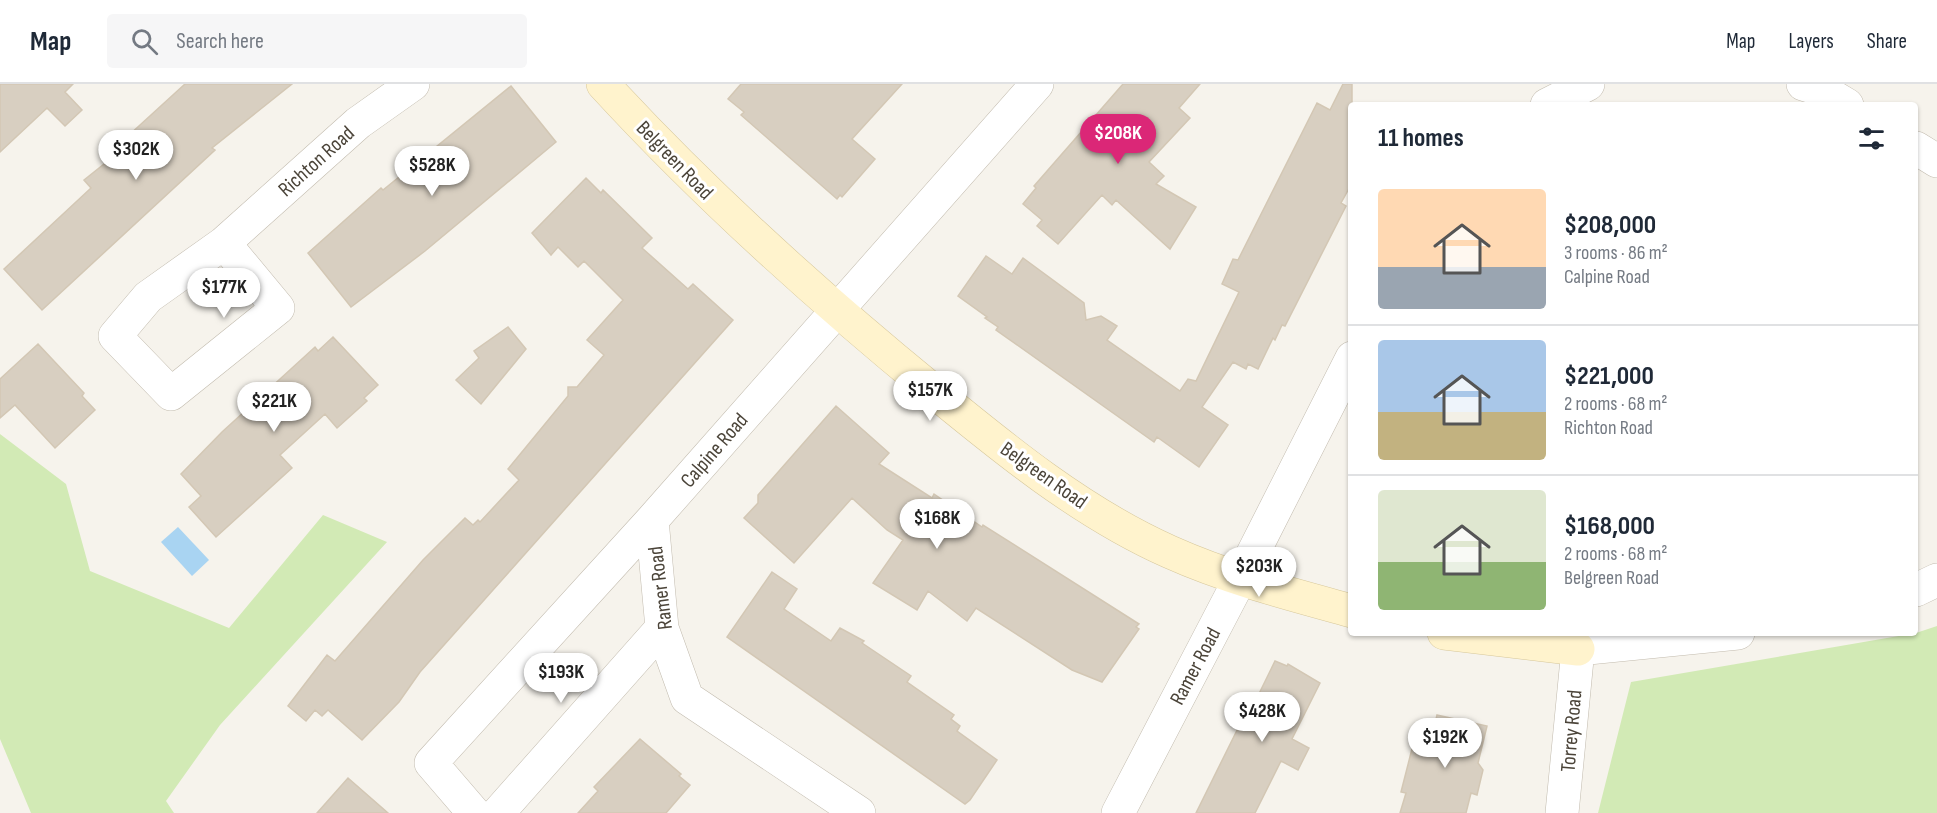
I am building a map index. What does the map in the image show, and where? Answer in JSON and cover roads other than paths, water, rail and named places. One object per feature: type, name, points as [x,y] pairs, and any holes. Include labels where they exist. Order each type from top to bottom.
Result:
[{"type":"street","name":"Richton Road","points":[[224,243],[278,308],[171,394],[115,336],[148,297],[224,243],[358,123],[413,84]]},
{"type":"street","name":"Belgreen Road","points":[[603,84],[704,190],[836,312],[990,438],[1083,504],[1168,551],[1240,579],[1348,610]]},
{"type":"street","name":"Calpine Road","points":[[474,813],[431,763],[652,520],[1037,84]]},
{"type":"street","points":[[1553,102],[1588,84]]},
{"type":"street","points":[[1803,84],[1822,90],[1842,102]]},
{"type":"street","points":[[1918,149],[1937,161]]},
{"type":"street","name":"Ramer Road","points":[[1118,813],[1348,366]]},
{"type":"street","name":"Ramer Road","points":[[652,520],[662,628],[687,698],[859,813]]},
{"type":"street","points":[[1918,589],[1937,580]]},
{"type":"street","points":[[498,813],[662,628]]},
{"type":"street","points":[[1468,636],[1578,650],[1710,636]]},
{"type":"street","name":"Torrey Road","points":[[1562,813],[1578,650]]},
{"type":"water","points":[[178,527],[209,560],[192,576],[161,542]]}]
